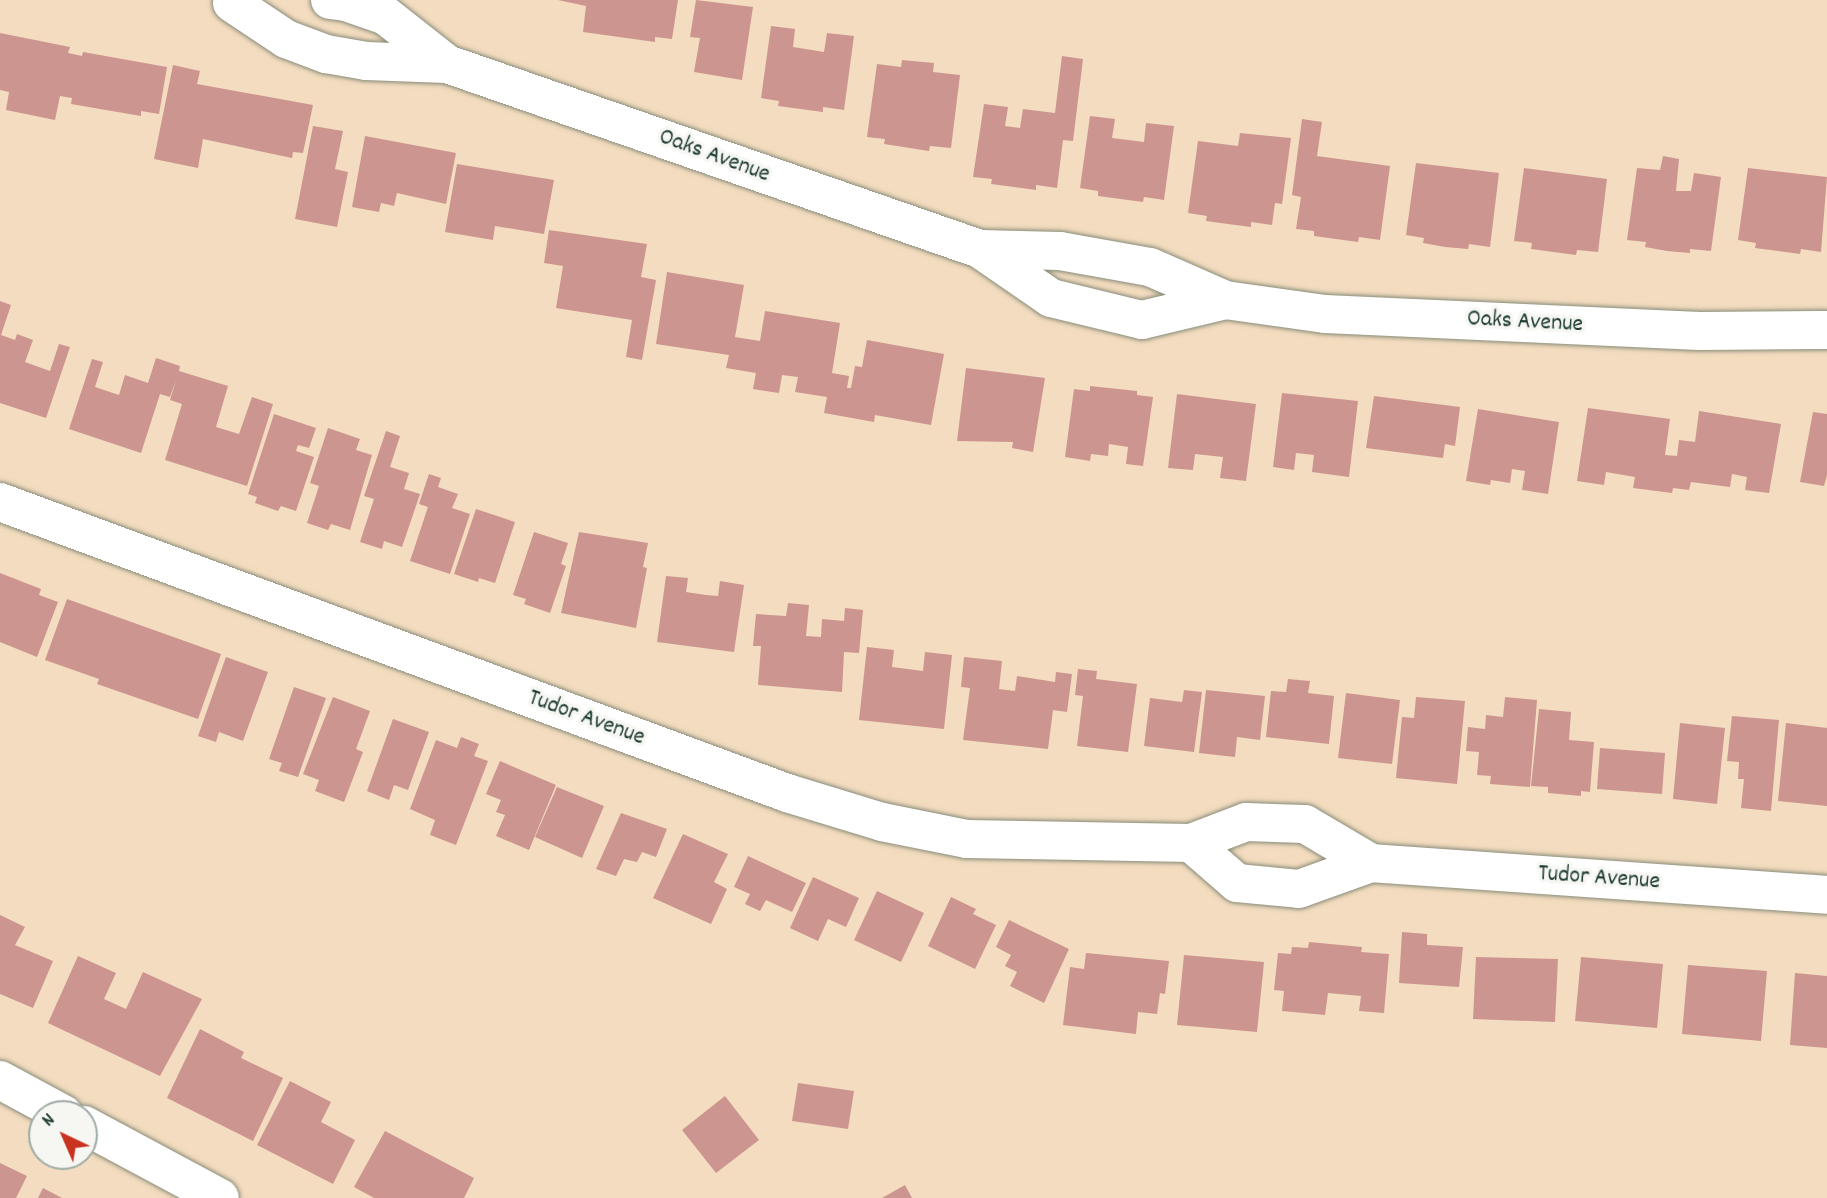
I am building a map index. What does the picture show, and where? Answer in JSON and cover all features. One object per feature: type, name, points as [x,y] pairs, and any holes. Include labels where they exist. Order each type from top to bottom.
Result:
[{"type":"street","name":"Oaks Avenue","points":[[330,0],[346,2],[386,16],[447,64]]},
{"type":"street","name":"Oaks Avenue","points":[[236,1],[286,39],[326,54],[366,61],[447,64],[980,249],[1051,298],[1142,320],[1225,300]]},
{"type":"street","name":"Oaks Avenue","points":[[980,249],[1060,251],[1150,267],[1225,300],[1325,314],[1700,331],[1827,330]]},
{"type":"street","name":"Tudor Avenue","points":[[0,502],[787,793],[882,822],[967,839],[1191,843],[1246,822],[1304,824],[1371,863]]},
{"type":"street","name":"Tudor Avenue","points":[[1191,843],[1237,883],[1299,889],[1371,863],[1827,895]]},
{"type":"street","points":[[0,1080],[37,1100]]},
{"type":"street","points":[[98,1133],[220,1198]]},
{"type":"building","points":[[558,0],[678,0],[672,39],[655,37],[655,42],[583,32],[586,6]]},
{"type":"building","points":[[696,0],[753,7],[742,80],[694,72],[700,38],[690,37]]},
{"type":"building","points":[[771,26],[795,29],[793,47],[824,52],[827,33],[854,36],[844,110],[823,107],[823,112],[778,106],[779,101],[761,98]]},
{"type":"building","points":[[0,33],[70,47],[68,53],[82,56],[83,52],[167,67],[159,114],[141,111],[141,116],[71,104],[72,98],[60,96],[55,120],[6,110],[9,92],[0,90]]},
{"type":"building","points":[[1062,56],[1083,59],[1073,141],[1063,140],[1057,188],[1036,185],[1036,190],[991,184],[992,179],[973,177],[984,104],[1008,107],[1005,126],[1020,128],[1023,109],[1055,113]]},
{"type":"building","points":[[902,60],[934,63],[933,72],[960,75],[951,148],[930,146],[929,151],[884,144],[885,139],[867,137],[877,64],[901,67]]},
{"type":"building","points":[[173,65],[200,71],[197,84],[313,105],[303,153],[293,152],[292,158],[203,139],[198,168],[154,159]]},
{"type":"building","points":[[1090,116],[1115,119],[1112,138],[1144,142],[1146,123],[1174,126],[1164,200],[1144,197],[1143,202],[1098,196],[1098,191],[1080,188]]},
{"type":"building","points":[[1302,119],[1322,122],[1317,156],[1390,166],[1380,240],[1359,237],[1358,242],[1314,236],[1314,231],[1296,229],[1301,197],[1292,195]]},
{"type":"building","points":[[313,126],[343,131],[335,169],[348,172],[337,227],[295,219]]},
{"type":"building","points":[[1240,133],[1291,138],[1282,204],[1275,203],[1272,225],[1251,222],[1251,227],[1206,221],[1207,216],[1188,213],[1198,141],[1238,146]]},
{"type":"building","points":[[365,136],[456,153],[446,204],[397,193],[394,206],[381,203],[379,212],[352,207]]},
{"type":"building","points":[[1663,156],[1679,159],[1676,191],[1691,191],[1694,173],[1721,177],[1711,251],[1667,251],[1645,247],[1646,242],[1627,240],[1637,168],[1660,170]]},
{"type":"building","points":[[1416,163],[1499,173],[1490,247],[1469,244],[1468,249],[1445,247],[1423,243],[1424,238],[1406,235]]},
{"type":"building","points":[[457,164],[554,180],[544,234],[495,226],[493,240],[445,232]]},
{"type":"building","points":[[1524,168],[1607,179],[1598,252],[1577,250],[1576,255],[1531,249],[1532,243],[1514,241]]},
{"type":"building","points":[[1748,168],[1827,177],[1821,252],[1801,249],[1800,254],[1755,248],[1756,243],[1738,240]]},
{"type":"building","points":[[549,230],[647,244],[641,277],[656,280],[642,360],[626,357],[632,320],[556,308],[563,266],[544,263]]},
{"type":"building","points":[[667,272],[744,285],[735,337],[760,341],[765,311],[840,323],[832,373],[849,376],[847,388],[851,388],[855,366],[862,367],[867,340],[944,354],[931,425],[875,415],[874,422],[824,413],[827,397],[795,392],[798,377],[782,375],[779,393],[753,389],[756,373],[726,368],[729,355],[656,344]]},
{"type":"building","points":[[0,301],[11,305],[1,335],[15,340],[17,334],[33,340],[25,362],[50,371],[59,344],[70,347],[46,418],[0,403]]},
{"type":"building","points":[[156,358],[180,366],[179,371],[228,386],[216,427],[239,434],[252,397],[273,404],[247,486],[165,460],[182,404],[170,400],[176,380],[170,397],[160,394],[141,453],[69,429],[92,359],[103,362],[95,387],[119,395],[125,375],[148,383]]},
{"type":"building","points":[[966,368],[1045,378],[1033,452],[1012,448],[1013,442],[957,441]]},
{"type":"building","points":[[1090,386],[1137,391],[1137,395],[1153,397],[1143,466],[1126,464],[1128,447],[1109,444],[1108,456],[1091,454],[1090,461],[1065,457],[1074,389],[1090,391]]},
{"type":"building","points":[[1282,393],[1358,401],[1349,477],[1312,472],[1314,455],[1296,453],[1294,470],[1273,467]]},
{"type":"building","points":[[1177,394],[1256,404],[1246,481],[1220,478],[1223,457],[1195,454],[1193,470],[1168,468]]},
{"type":"building","points":[[1374,396],[1460,407],[1455,446],[1445,444],[1443,458],[1366,448]]},
{"type":"building","points":[[1588,408],[1670,419],[1665,455],[1677,456],[1679,440],[1695,442],[1699,411],[1781,424],[1769,493],[1745,490],[1747,477],[1732,474],[1730,487],[1691,482],[1689,490],[1673,488],[1672,493],[1633,488],[1635,477],[1606,472],[1604,485],[1577,481]]},
{"type":"building","points":[[1478,409],[1559,422],[1548,494],[1522,490],[1525,471],[1512,469],[1510,483],[1491,480],[1490,485],[1466,481]]},
{"type":"building","points":[[1813,412],[1827,414],[1827,475],[1824,486],[1800,482]]},
{"type":"building","points":[[274,414],[316,428],[309,448],[298,445],[296,451],[314,457],[296,511],[281,506],[278,511],[255,503],[257,497],[248,494]]},
{"type":"building","points":[[328,428],[360,439],[356,450],[372,455],[350,530],[331,524],[328,530],[307,523],[319,486],[310,483]]},
{"type":"building","points":[[386,431],[400,436],[390,467],[409,473],[404,489],[420,494],[402,547],[384,541],[382,549],[360,542],[374,499],[364,496]]},
{"type":"building","points":[[429,474],[441,478],[438,487],[458,494],[452,508],[470,514],[450,574],[410,561],[428,507],[419,504]]},
{"type":"building","points":[[476,509],[515,522],[495,583],[479,578],[478,582],[454,574]]},
{"type":"building","points":[[534,532],[568,543],[561,564],[566,566],[550,613],[524,604],[526,599],[513,595]]},
{"type":"building","points":[[579,532],[648,543],[643,567],[647,568],[636,628],[561,613]]},
{"type":"building","points":[[0,573],[41,589],[39,595],[58,602],[37,657],[0,642]]},
{"type":"building","points":[[666,576],[688,578],[686,592],[706,595],[718,596],[720,581],[744,585],[734,652],[657,642]]},
{"type":"building","points":[[67,599],[221,654],[198,719],[97,684],[99,679],[45,660]]},
{"type":"building","points":[[788,603],[809,605],[806,636],[821,637],[822,619],[844,621],[845,608],[863,610],[859,653],[844,652],[842,692],[758,685],[761,646],[753,646],[756,614],[786,616]]},
{"type":"building","points":[[867,647],[894,650],[892,667],[923,671],[925,652],[952,655],[944,729],[859,720]]},
{"type":"building","points":[[226,657],[268,672],[243,741],[219,732],[216,742],[198,736]]},
{"type":"building","points":[[964,657],[1002,661],[999,689],[1015,691],[1017,676],[1055,682],[1056,672],[1072,674],[1067,712],[1053,710],[1048,749],[963,740],[970,688],[961,687]]},
{"type":"building","points":[[1078,669],[1097,671],[1096,679],[1137,684],[1128,752],[1077,746],[1083,696],[1075,695]]},
{"type":"building","points":[[1288,679],[1310,681],[1308,693],[1334,696],[1329,744],[1266,737],[1271,691],[1286,692]]},
{"type":"building","points":[[294,687],[326,698],[298,777],[279,771],[282,763],[269,759]]},
{"type":"building","points":[[1184,690],[1202,692],[1194,752],[1144,746],[1150,698],[1182,702]]},
{"type":"building","points":[[1206,690],[1265,696],[1260,740],[1237,737],[1235,757],[1199,753]]},
{"type":"building","points":[[1346,693],[1400,700],[1392,764],[1338,758]]},
{"type":"building","points":[[333,697],[370,711],[356,749],[363,752],[344,802],[315,791],[319,780],[303,774]]},
{"type":"building","points":[[1416,697],[1465,701],[1457,784],[1396,778],[1402,717],[1414,718]]},
{"type":"building","points":[[1505,697],[1537,700],[1530,787],[1490,784],[1491,776],[1477,775],[1479,752],[1466,751],[1468,727],[1485,729],[1486,715],[1503,717]]},
{"type":"building","points":[[1539,709],[1571,712],[1569,740],[1594,742],[1590,792],[1581,791],[1581,796],[1548,793],[1548,787],[1531,786]]},
{"type":"building","points":[[1732,716],[1779,720],[1771,811],[1741,808],[1744,779],[1738,779],[1739,762],[1727,761]]},
{"type":"building","points":[[393,719],[429,732],[408,790],[394,785],[389,800],[367,791]]},
{"type":"building","points":[[1680,723],[1725,728],[1717,804],[1673,799]]},
{"type":"building","points":[[1786,723],[1827,728],[1827,806],[1778,801]]},
{"type":"building","points":[[461,737],[479,744],[474,756],[488,761],[456,845],[430,835],[435,820],[410,809],[436,740],[457,748]]},
{"type":"building","points":[[1600,748],[1665,753],[1662,794],[1597,789]]},
{"type":"building","points":[[500,761],[556,785],[529,850],[496,836],[505,815],[496,812],[501,800],[486,794]]},
{"type":"building","points":[[557,787],[604,806],[582,858],[535,837]]},
{"type":"building","points":[[621,813],[667,829],[656,857],[642,852],[637,862],[624,859],[616,876],[596,869]]},
{"type":"building","points":[[683,834],[728,854],[714,882],[727,889],[711,924],[653,898]]},
{"type":"building","points":[[748,856],[806,883],[792,912],[766,900],[760,911],[745,904],[750,894],[734,887]]},
{"type":"building","points":[[813,877],[859,898],[846,927],[828,919],[818,941],[790,928]]},
{"type":"building","points":[[877,891],[924,913],[901,962],[854,940]]},
{"type":"building","points":[[951,897],[976,909],[973,914],[996,925],[975,969],[928,946]]},
{"type":"building","points":[[0,915],[25,927],[15,945],[53,961],[33,1008],[0,994]]},
{"type":"building","points":[[1009,920],[1069,949],[1044,1003],[1010,986],[1017,972],[1005,966],[1011,955],[996,947]]},
{"type":"building","points":[[1402,932],[1427,934],[1427,945],[1463,947],[1459,987],[1399,983]]},
{"type":"building","points":[[1309,942],[1362,947],[1361,952],[1389,954],[1384,1013],[1359,1011],[1361,996],[1328,993],[1325,1015],[1282,1011],[1284,991],[1274,990],[1278,953],[1291,954],[1292,947],[1308,948]]},
{"type":"building","points":[[1086,953],[1169,961],[1165,994],[1160,993],[1157,1014],[1138,1012],[1136,1034],[1063,1025],[1070,967],[1084,969]]},
{"type":"building","points":[[1184,955],[1264,962],[1257,1032],[1177,1025]]},
{"type":"building","points":[[78,956],[116,973],[104,999],[126,1009],[143,972],[202,999],[160,1076],[48,1023]]},
{"type":"building","points":[[1476,957],[1558,959],[1555,1022],[1473,1019]]},
{"type":"building","points":[[1581,957],[1663,964],[1657,1028],[1575,1021]]},
{"type":"building","points":[[1688,965],[1767,971],[1761,1041],[1682,1034]]},
{"type":"building","points":[[1795,973],[1827,976],[1827,1048],[1790,1045]]},
{"type":"building","points":[[200,1029],[244,1052],[241,1058],[283,1078],[253,1141],[167,1098]]},
{"type":"building","points":[[290,1081],[331,1102],[321,1122],[355,1140],[333,1184],[257,1145]]},
{"type":"building","points":[[798,1083],[854,1091],[848,1129],[792,1121]]},
{"type":"building","points":[[725,1096],[759,1140],[716,1173],[682,1130]]},
{"type":"building","points":[[385,1131],[474,1178],[464,1198],[374,1198],[354,1187]]},
{"type":"building","points":[[0,1163],[27,1176],[16,1198],[0,1198]]},
{"type":"building","points":[[905,1185],[912,1198],[882,1198]]},
{"type":"building","points":[[43,1188],[62,1198],[38,1198]]}]
